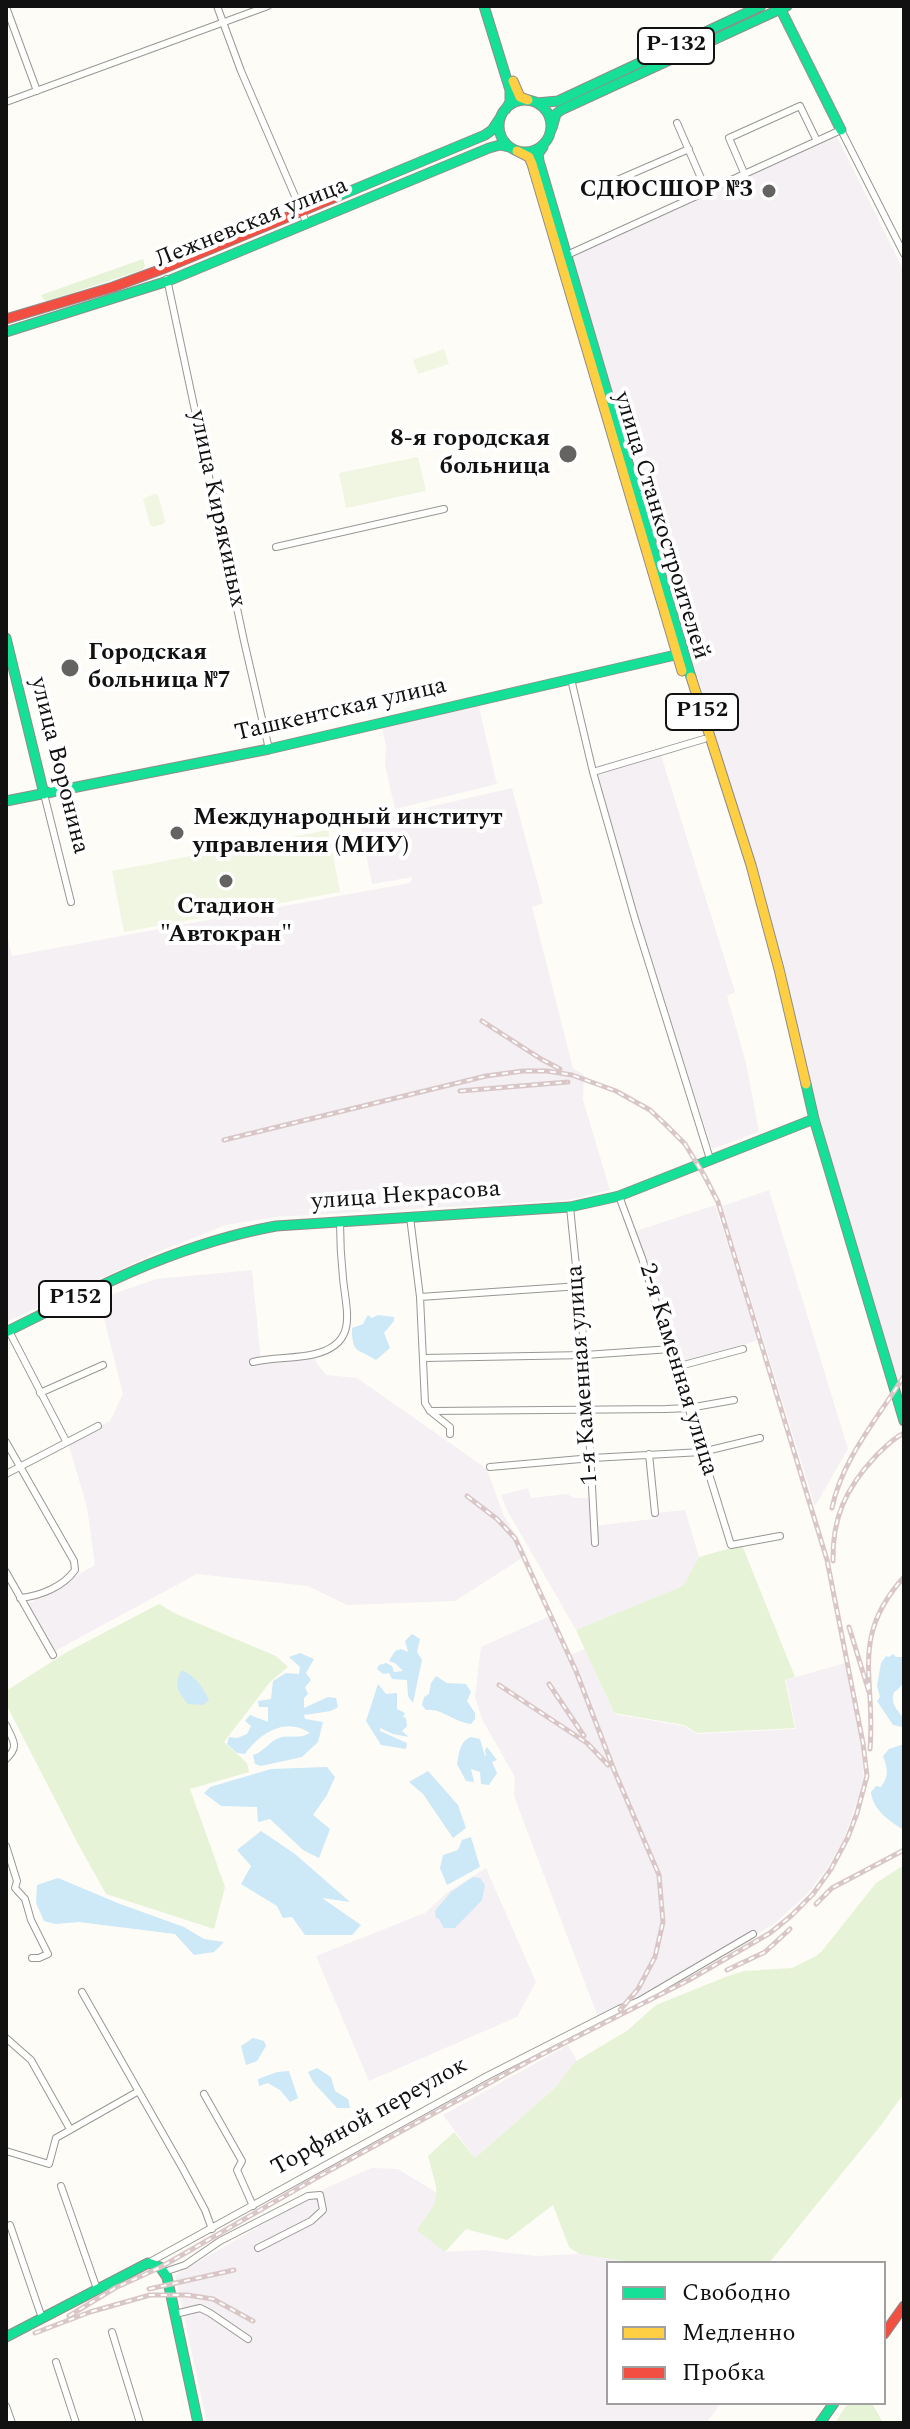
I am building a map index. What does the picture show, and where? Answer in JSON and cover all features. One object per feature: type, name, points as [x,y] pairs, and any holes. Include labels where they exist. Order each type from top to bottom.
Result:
[{"type":"main road","points":[[487,6],[520,97],[533,102],[548,114],[552,128],[543,147],[528,152],[513,149],[500,134],[503,113],[510,102],[510,90],[487,6]]},
{"type":"main road","name":"Р-132","points":[[533,102],[558,101],[761,6]]},
{"type":"main road","points":[[782,7],[841,130]]},
{"type":"main road","name":"Р-132","points":[[552,128],[556,114],[561,110],[782,7]]},
{"type":"main road","points":[[503,113],[515,102],[533,102]]},
{"type":"main road","name":"Лежневская улица","points":[[6,319],[165,268],[485,135],[503,113]]},
{"type":"main road","name":"Лежневская улица","points":[[6,332],[168,281],[489,148],[498,145],[513,149]]},
{"type":"main road","name":"улица Станкостроителей","points":[[543,147],[538,158],[704,739],[746,866],[812,1119],[904,1421]]},
{"type":"main road","name":"улица Станкостроителей","points":[[513,149],[529,157],[532,164],[679,651],[751,865],[779,969],[812,1119]]},
{"type":"main road","name":"улица Воронина","points":[[6,638],[43,792]]},
{"type":"main road","name":"Ташкентская улица","points":[[6,799],[268,746],[679,651]]},
{"type":"main road","name":"улица Некрасова","points":[[7,1331],[179,1251],[229,1234],[276,1226],[570,1207],[619,1196],[812,1119]]},
{"type":"main road","points":[[148,2263],[156,2264],[164,2272],[198,2423]]},
{"type":"main road","name":"Торфяной переулок","points":[[6,2337],[148,2263]]},
{"type":"main road","points":[[886,2331],[904,2306]]},
{"type":"main road","points":[[820,2423],[833,2405]]},
{"type":"street","points":[[217,6],[307,224]]},
{"type":"street","points":[[6,102],[268,6]]},
{"type":"street","points":[[6,7],[37,91]]},
{"type":"street","points":[[745,175],[729,138],[800,106],[817,141]]},
{"type":"street","points":[[677,123],[707,192]]},
{"type":"street","points":[[567,255],[841,130],[904,254]]},
{"type":"street","points":[[615,181],[689,149]]},
{"type":"street","name":"улица Кирякиных","points":[[165,268],[268,746]]},
{"type":"street","points":[[276,547],[444,509]]},
{"type":"street","points":[[570,676],[593,772],[666,1023],[710,1159]]},
{"type":"street","points":[[593,772],[704,739]]},
{"type":"street","name":"улица Воронина","points":[[43,792],[71,902]]},
{"type":"street","name":"2-я Каменная улица","points":[[619,1196],[671,1349],[731,1545],[780,1536]]},
{"type":"street","name":"1-я Каменная улица","points":[[570,1207],[580,1286],[595,1543]]},
{"type":"street","points":[[410,1217],[420,1297],[425,1403],[450,1427],[450,1434]]},
{"type":"street","points":[[253,1362],[317,1354],[335,1346],[346,1332],[348,1314],[341,1263],[340,1222]]},
{"type":"street","points":[[420,1297],[580,1286]]},
{"type":"street","points":[[7,1331],[66,1441]]},
{"type":"street","points":[[424,1358],[585,1355],[671,1349]]},
{"type":"street","points":[[676,1367],[743,1349]]},
{"type":"street","points":[[40,1393],[103,1365]]},
{"type":"street","points":[[430,1411],[689,1408],[734,1400]]},
{"type":"street","points":[[6,1474],[98,1426]]},
{"type":"street","points":[[490,1467],[702,1452],[760,1438]]},
{"type":"street","points":[[6,1442],[74,1561],[75,1570],[69,1579],[38,1596],[20,1598]]},
{"type":"street","points":[[649,1454],[655,1513]]},
{"type":"street","points":[[6,1572],[53,1655]]},
{"type":"street","points":[[6,1725],[15,1745],[14,1751],[6,1759]]},
{"type":"street","points":[[6,1846],[17,1881],[15,1888],[25,1899],[31,1920],[48,1954],[32,1958]]},
{"type":"street","points":[[6,1890],[15,1888]]},
{"type":"street","name":"Торфяной переулок","points":[[148,2263],[489,2075],[639,2001],[753,1934]]},
{"type":"street","points":[[82,1992],[190,2183],[212,2229]]},
{"type":"street","points":[[6,2038],[31,2060],[70,2129]]},
{"type":"street","points":[[6,2151],[49,2164],[56,2138],[137,2092]]},
{"type":"street","points":[[204,2094],[242,2161],[237,2170],[253,2206]]},
{"type":"street","points":[[61,2186],[97,2289]]},
{"type":"street","points":[[164,2272],[185,2265],[220,2241],[308,2196],[320,2195],[323,2210],[311,2221],[258,2248]]},
{"type":"street","points":[[10,2225],[42,2318]]},
{"type":"street","points":[[175,2314],[200,2308],[248,2339]]},
{"type":"street","points":[[112,2332],[140,2423]]},
{"type":"street","points":[[56,2362],[76,2423]]},
{"type":"street","points":[[6,2406],[12,2423]]},
{"type":"shaded area","points":[[835,133],[904,271],[904,1409],[820,1134],[784,964],[570,254]]},
{"type":"shaded area","points":[[477,699],[497,784],[395,809],[385,765],[386,747],[381,722]]},
{"type":"shaded area","points":[[659,749],[735,992],[727,996],[746,1063],[759,1132],[712,1149],[618,857],[593,767]]},
{"type":"shaded area","points":[[512,788],[543,903],[532,907],[573,1068],[584,1075],[583,1100],[610,1190],[568,1200],[276,1217],[226,1225],[160,1251],[6,1322],[6,931],[12,956],[410,883],[413,877],[372,884],[360,823]]},
{"type":"shaded area","points":[[769,1190],[848,1449],[815,1506],[722,1206]]},
{"type":"shaded area","points":[[715,1205],[758,1340],[679,1365],[636,1231]]},
{"type":"shaded area","points":[[252,1270],[261,1362],[314,1357],[326,1375],[357,1378],[487,1469],[503,1514],[527,1555],[455,1601],[347,1605],[308,1586],[197,1574],[53,1652],[26,1605],[95,1565],[87,1507],[68,1443],[110,1421],[123,1394],[102,1310],[110,1295],[156,1279]]},
{"type":"shaded area","points":[[528,1488],[531,1498],[567,1494],[574,1498],[591,1498],[593,1526],[653,1519],[657,1513],[685,1510],[699,1557],[684,1586],[576,1630],[501,1495]]},
{"type":"shaded area","points":[[550,1616],[568,1656],[585,1649],[614,1714],[684,1726],[697,1734],[796,1729],[786,1680],[845,1663],[861,1743],[864,1782],[843,1841],[808,1893],[774,1924],[712,1961],[599,2020],[514,1796],[515,1777],[483,1721],[475,1697],[481,1647]]},
{"type":"shaded area","points":[[486,1868],[536,1982],[517,2017],[369,2081],[316,1956],[425,1913],[448,1892]]},
{"type":"shaded area","points":[[568,2045],[577,2061],[556,2087],[475,2158],[443,2115]]},
{"type":"shaded area","points":[[372,2168],[398,2169],[437,2193],[436,2204],[445,2252],[484,2250],[536,2256],[579,2254],[623,2261],[606,2261],[606,2405],[720,2405],[706,2423],[207,2423],[175,2275],[328,2187]]},
{"type":"green space","points":[[143,259],[145,266],[142,270],[47,301],[41,295]]},
{"type":"green space","points":[[444,349],[449,364],[418,374],[413,360]]},
{"type":"green space","points":[[418,457],[426,491],[346,508],[339,473]]},
{"type":"green space","points":[[158,495],[165,521],[154,527],[150,525],[143,499]]},
{"type":"green space","name":"Стадион \"Автокран\"","points":[[328,830],[340,892],[124,932],[112,871]]},
{"type":"green space","points":[[742,1545],[795,1677],[785,1680],[795,1728],[697,1733],[684,1725],[614,1713],[576,1630],[683,1586],[699,1557]]},
{"type":"green space","points":[[159,1604],[276,1656],[288,1667],[270,1682],[224,1742],[247,1763],[249,1772],[190,1789],[225,1887],[214,1929],[106,1894],[6,1704],[6,1691],[67,1652]]},
{"type":"green space","points":[[904,1865],[904,2093],[771,2261],[623,2261],[579,2254],[569,2247],[553,2205],[507,2240],[466,2229],[445,2252],[417,2230],[431,2210],[436,2196],[428,2156],[454,2132],[475,2158],[556,2087],[575,2062],[628,2030],[656,2005],[744,1971],[792,1968],[816,1956],[876,1883]]},
{"type":"green space","points":[[847,2405],[873,2405],[883,2423],[835,2423]]},
{"type":"water","points":[[368,1315],[372,1318],[378,1315],[394,1317],[384,1333],[390,1348],[376,1360],[357,1349],[353,1342],[352,1328],[363,1324]]},
{"type":"water","points":[[412,1634],[420,1639],[417,1652],[422,1660],[413,1703],[408,1696],[407,1680],[392,1679],[389,1673],[383,1674],[377,1669],[386,1663],[392,1666],[394,1672],[403,1671],[389,1661],[395,1651],[401,1649],[408,1652],[405,1641]]},
{"type":"water","points":[[300,1653],[314,1659],[306,1673],[311,1680],[305,1687],[308,1694],[304,1698],[304,1708],[328,1697],[336,1698],[338,1707],[304,1715],[305,1719],[323,1722],[318,1742],[302,1757],[261,1766],[255,1764],[253,1755],[274,1741],[310,1733],[292,1726],[274,1729],[245,1754],[237,1753],[227,1744],[229,1737],[247,1734],[251,1726],[245,1721],[250,1715],[268,1722],[268,1707],[259,1707],[258,1701],[271,1699],[273,1681],[286,1673],[299,1674],[300,1667],[289,1657]]},
{"type":"water","points":[[886,1656],[904,1657],[903,1682],[893,1697],[895,1707],[904,1719],[903,1727],[893,1725],[877,1701],[880,1697],[877,1686],[881,1663]]},
{"type":"water","points":[[182,1670],[195,1679],[204,1691],[209,1700],[203,1705],[188,1704],[182,1696],[177,1684]]},
{"type":"water","points":[[436,1676],[447,1683],[466,1684],[471,1692],[467,1701],[475,1713],[471,1724],[438,1711],[426,1710],[422,1705]]},
{"type":"water","points":[[378,1684],[386,1694],[397,1693],[397,1709],[405,1713],[403,1717],[406,1718],[407,1726],[402,1731],[409,1737],[380,1728],[380,1731],[407,1743],[406,1749],[381,1745],[366,1721]]},
{"type":"water","points":[[471,1737],[480,1739],[485,1756],[487,1747],[497,1760],[492,1762],[497,1773],[489,1785],[481,1784],[480,1772],[471,1769],[474,1782],[466,1781],[457,1764],[462,1744]]},
{"type":"water","points":[[904,1744],[904,1830],[878,1810],[871,1792],[876,1786],[881,1787],[886,1779],[883,1756],[889,1749]]},
{"type":"water","points":[[327,1767],[335,1777],[313,1815],[330,1829],[319,1858],[303,1850],[270,1819],[258,1822],[257,1807],[221,1806],[204,1793],[210,1787],[271,1769]]},
{"type":"water","points":[[428,1771],[458,1805],[466,1828],[453,1838],[423,1794],[409,1782]]},
{"type":"water","points":[[261,1831],[295,1854],[350,1902],[322,1898],[361,1925],[352,1935],[305,1935],[292,1917],[283,1918],[277,1906],[241,1884],[251,1866],[237,1850]]},
{"type":"water","points":[[471,1837],[480,1867],[447,1885],[440,1868],[443,1855],[458,1850],[462,1840]]},
{"type":"water","points":[[473,1877],[480,1878],[485,1885],[482,1900],[455,1928],[444,1928],[435,1911],[451,1892]]},
{"type":"water","points":[[58,1878],[184,1927],[204,1939],[224,1942],[214,1952],[194,1955],[175,1934],[79,1922],[55,1924],[44,1921],[36,1903],[37,1885]]},
{"type":"water","points":[[253,2038],[264,2041],[266,2046],[257,2061],[246,2065],[241,2046]]},
{"type":"water","points":[[317,2068],[331,2077],[335,2091],[348,2099],[350,2108],[337,2108],[313,2082],[308,2072]]},
{"type":"water","points":[[289,2071],[298,2098],[290,2102],[280,2090],[268,2083],[259,2086],[258,2079]]},
{"type":"railway","points":[[482,1021],[560,1069]]},
{"type":"railway","points":[[69,2316],[531,2060],[689,1980],[770,1933],[813,1894],[831,1869],[848,1837],[867,1776],[827,1560],[718,1202],[685,1144],[665,1124],[650,1110],[616,1091],[572,1075],[523,1071],[486,1076],[224,1140]]},
{"type":"railway","points":[[460,1091],[568,1082]]},
{"type":"railway","points":[[832,1508],[852,1456],[904,1376]]},
{"type":"railway","points":[[833,1561],[838,1517],[849,1492],[875,1457],[904,1433]]},
{"type":"railway","points":[[467,1496],[497,1519],[515,1538],[576,1671],[659,1875],[663,1922],[655,1957],[638,1989],[620,2010]]},
{"type":"railway","points":[[870,1749],[871,1640],[876,1620],[904,1577]]},
{"type":"railway","points":[[849,1627],[869,1692]]},
{"type":"railway","points":[[549,1684],[584,1736]]},
{"type":"railway","points":[[499,1685],[587,1743],[608,1765]]},
{"type":"railway","points":[[816,1904],[832,1888],[904,1850]]},
{"type":"railway","points":[[727,1970],[765,1952],[790,1929]]},
{"type":"railway","points":[[149,2289],[234,2270]]},
{"type":"railway","points":[[35,2333],[90,2312],[150,2295],[213,2299],[253,2321]]},
{"type":"traffic: fast","points":[[484,6],[510,90],[510,102],[506,109]]},
{"type":"traffic: fast","points":[[537,103],[558,101],[761,6]]},
{"type":"traffic: fast","points":[[779,6],[841,130]]},
{"type":"traffic: fast","points":[[552,128],[556,114],[561,110],[787,6]]},
{"type":"traffic: fast","points":[[525,100],[544,107],[551,126],[544,145],[525,152],[506,145],[499,126],[506,107],[525,100]]},
{"type":"traffic: fast","points":[[336,197],[485,135],[500,118]]},
{"type":"traffic: fast","points":[[6,332],[168,281],[489,148],[500,145],[509,147]]},
{"type":"traffic: fast","points":[[543,147],[538,154],[539,161],[691,677]]},
{"type":"traffic: fast","points":[[6,638],[44,794]]},
{"type":"traffic: fast","points":[[6,801],[269,749],[684,653]]},
{"type":"traffic: fast","points":[[6,1332],[137,1269],[205,1244],[276,1226],[570,1207],[619,1196],[814,1119],[806,1084]]},
{"type":"traffic: fast","points":[[814,1119],[904,1421]]},
{"type":"traffic: fast","points":[[6,2337],[148,2263],[160,2267],[167,2277],[198,2423]]},
{"type":"traffic: fast","points":[[820,2423],[833,2405]]},
{"type":"traffic: slow","points":[[513,81],[520,97],[528,100]]},
{"type":"traffic: slow","points":[[517,151],[529,157],[532,164],[682,671]]},
{"type":"traffic: slow","points":[[691,677],[751,865],[806,1084]]},
{"type":"traffic: jam","points":[[6,319],[165,268],[336,197]]},
{"type":"traffic: jam","points":[[886,2331],[904,2306]]},
{"type":"place","name":"СДЮСШОР №3","points":[[769,191]]},
{"type":"place","name":"8-я городская больница","points":[[568,454]]},
{"type":"place","name":"Городская больница №7","points":[[70,668]]},
{"type":"place","name":"Международный институт управления (МИУ)","points":[[177,833]]},
{"type":"place","name":"Стадион \"Автокран\"","points":[[226,881]]}]
